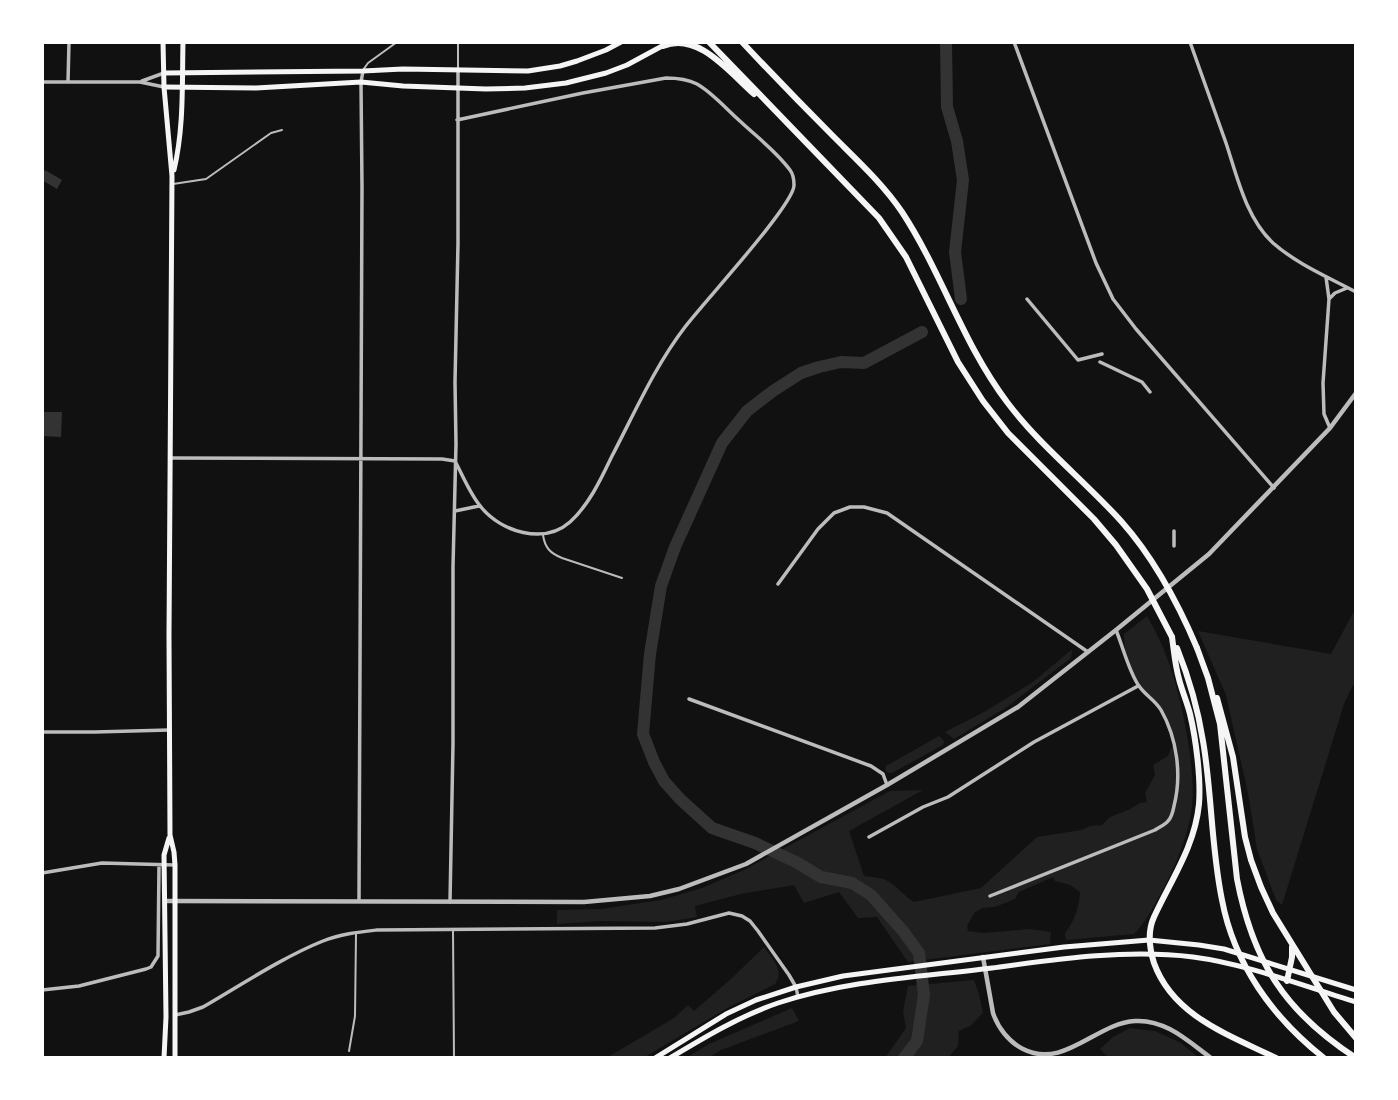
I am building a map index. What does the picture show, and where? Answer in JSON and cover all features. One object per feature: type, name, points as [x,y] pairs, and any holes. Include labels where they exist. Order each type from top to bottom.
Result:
[{"type":"highway","points":[[666,44],[677,42],[701,48],[772,108]]},
{"type":"highway","points":[[709,42],[879,218],[906,257],[958,362],[983,401],[1008,433],[1102,528],[1147,589],[1186,670],[1200,721],[1214,853],[1222,902],[1234,942],[1268,1004],[1297,1036],[1324,1058]]},
{"type":"highway","points":[[742,42],[888,194],[919,241],[976,355],[995,386],[1026,425],[1124,523],[1163,579],[1197,648],[1220,724],[1237,879],[1253,939],[1269,973],[1287,998],[1321,1033],[1356,1058]]},
{"type":"highway","points":[[1172,637],[1178,677],[1194,731],[1199,804],[1192,837],[1181,865],[1149,928],[1151,954],[1164,986],[1190,1012],[1209,1025],[1276,1058]]},
{"type":"highway","points":[[1197,648],[1206,662],[1227,730],[1245,837],[1266,900],[1334,1012],[1356,1038]]},
{"type":"highway","points":[[1287,981],[1292,945]]},
{"type":"main road","points":[[163,42],[172,176],[169,730],[170,835],[174,852],[176,901],[175,1058]]},
{"type":"main road","points":[[172,176],[179,141],[183,42]]},
{"type":"main road","points":[[165,73],[458,69],[516,71],[543,69],[577,61],[621,42]]},
{"type":"main road","points":[[164,88],[256,88],[361,82],[457,88],[525,88],[566,83],[606,73],[666,44]]},
{"type":"main road","points":[[164,1058],[166,901],[162,865],[170,835]]},
{"type":"main road","points":[[655,1058],[726,1014],[796,986],[843,976],[1064,947],[1149,940],[1224,949],[1356,990]]},
{"type":"main road","points":[[670,1058],[730,1023],[798,997],[842,986],[1061,959],[1151,954],[1220,961],[1356,1002]]},
{"type":"street","points":[[68,82],[69,42]]},
{"type":"street","points":[[1014,42],[1096,263],[1114,299],[1136,329],[1274,488]]},
{"type":"street","points":[[1190,42],[1239,181],[1262,231],[1294,258],[1356,292]]},
{"type":"street","points":[[450,902],[458,69]]},
{"type":"street","points":[[359,901],[363,71]]},
{"type":"street","points":[[140,82],[165,73]]},
{"type":"street","points":[[455,461],[480,506],[503,526],[543,535],[558,531],[569,524],[582,510],[600,479],[675,339],[776,218],[794,190],[792,172],[780,158],[706,90],[677,78],[583,93],[457,120]]},
{"type":"street","points":[[42,82],[140,82],[164,88]]},
{"type":"street","points":[[1326,276],[1329,299],[1323,383],[1324,414],[1330,428]]},
{"type":"street","points":[[1329,299],[1335,293],[1348,288]]},
{"type":"street","points":[[1027,299],[1078,359],[1102,354]]},
{"type":"street","points":[[1100,362],[1142,382],[1150,392]]},
{"type":"street","points":[[166,901],[584,902],[650,897],[746,864],[1018,707],[1209,554],[1330,428],[1356,393]]},
{"type":"street","points":[[1343,411],[1356,400]]},
{"type":"street","points":[[171,457],[427,458],[455,461]]},
{"type":"street","points":[[455,510],[480,506]]},
{"type":"street","points":[[778,583],[818,529],[834,513],[850,507],[864,507],[887,513],[1088,652]]},
{"type":"street","points":[[1174,531],[1174,546]]},
{"type":"street","points":[[990,896],[1155,830],[1171,816],[1179,778],[1170,733],[1162,712],[1138,686],[1116,631]]},
{"type":"street","points":[[869,837],[923,807],[948,797],[1034,742],[1138,686]]},
{"type":"street","points":[[689,699],[878,769],[887,785]]},
{"type":"street","points":[[42,734],[169,730]]},
{"type":"street","points":[[42,873],[102,863],[175,865]]},
{"type":"street","points":[[42,990],[79,986],[151,967],[158,956],[162,865]]},
{"type":"street","points":[[175,1015],[203,1007],[295,954],[325,940],[356,933],[377,930],[655,928],[729,914],[736,914],[750,921],[796,986],[798,997]]},
{"type":"street","points":[[984,957],[996,1021],[1016,1046],[1031,1053],[1044,1055],[1063,1051],[1110,1028],[1136,1020],[1171,1029],[1210,1058]]},
{"type":"lane","points":[[363,71],[397,42]]},
{"type":"lane","points":[[458,42],[458,69]]},
{"type":"lane","points":[[172,184],[206,179],[271,133],[282,130]]},
{"type":"lane","points":[[543,535],[547,548],[553,554],[622,578]]},
{"type":"lane","points":[[453,929],[454,1058]]},
{"type":"lane","points":[[349,1051],[355,1016],[356,933]]},
{"type":"shaded area","points":[[45,170],[62,180],[57,189],[42,180]]},
{"type":"shaded area","points":[[42,412],[62,412],[61,437],[42,436]]},
{"type":"shaded area","points":[[1353,613],[1356,615],[1356,679],[1344,704],[1282,905],[1276,900],[1257,849],[1248,793],[1226,695],[1198,631],[1331,654]]},
{"type":"shaded area","points":[[1147,616],[1170,665],[1180,700],[1190,754],[1193,801],[1176,862],[1152,909],[1134,934],[1066,940],[1065,933],[1076,914],[1080,892],[1070,885],[1055,881],[1053,877],[1019,892],[1015,899],[995,907],[982,908],[974,913],[967,926],[968,931],[983,933],[1029,929],[1051,932],[1050,944],[908,962],[877,917],[858,918],[839,892],[804,903],[794,885],[741,894],[695,906],[697,917],[667,922],[601,921],[557,924],[557,910],[601,909],[661,900],[702,888],[744,870],[890,791],[923,790],[849,831],[864,876],[886,880],[914,902],[981,888],[1037,837],[1102,825],[1110,817],[1147,802],[1145,793],[1155,775],[1153,765],[1168,756],[1173,744],[1162,712],[1138,686],[1125,654],[1124,634]]},
{"type":"shaded area","points":[[1072,650],[1071,658],[1007,707],[954,739],[945,732],[1033,682]]},
{"type":"shaded area","points":[[939,736],[944,741],[943,745],[892,773],[885,770],[886,766]]},
{"type":"shaded area","points":[[764,947],[778,969],[775,984],[729,1007],[643,1058],[606,1058],[674,1018],[688,1005],[694,1011]]},
{"type":"shaded area","points":[[974,980],[983,1013],[970,1026],[959,1031],[958,1046],[948,1058],[885,1058],[906,1028],[903,1011],[908,986]]},
{"type":"shaded area","points":[[792,1008],[799,1021],[721,1050],[708,1058],[686,1058],[709,1044]]},
{"type":"shaded area","points":[[1130,1028],[1155,1031],[1181,1043],[1199,1058],[1109,1058],[1100,1049],[1113,1037]]},
{"type":"waterway","points":[[946,42],[947,107],[957,141],[963,180],[955,252],[961,299]]},
{"type":"waterway","points":[[904,1058],[917,1041],[924,995],[919,953],[903,931],[871,895],[852,883],[821,877],[755,843],[712,828],[664,781],[643,734],[650,654],[661,586],[675,547],[722,443],[747,411],[801,373],[841,362],[864,363],[922,332]]}]
